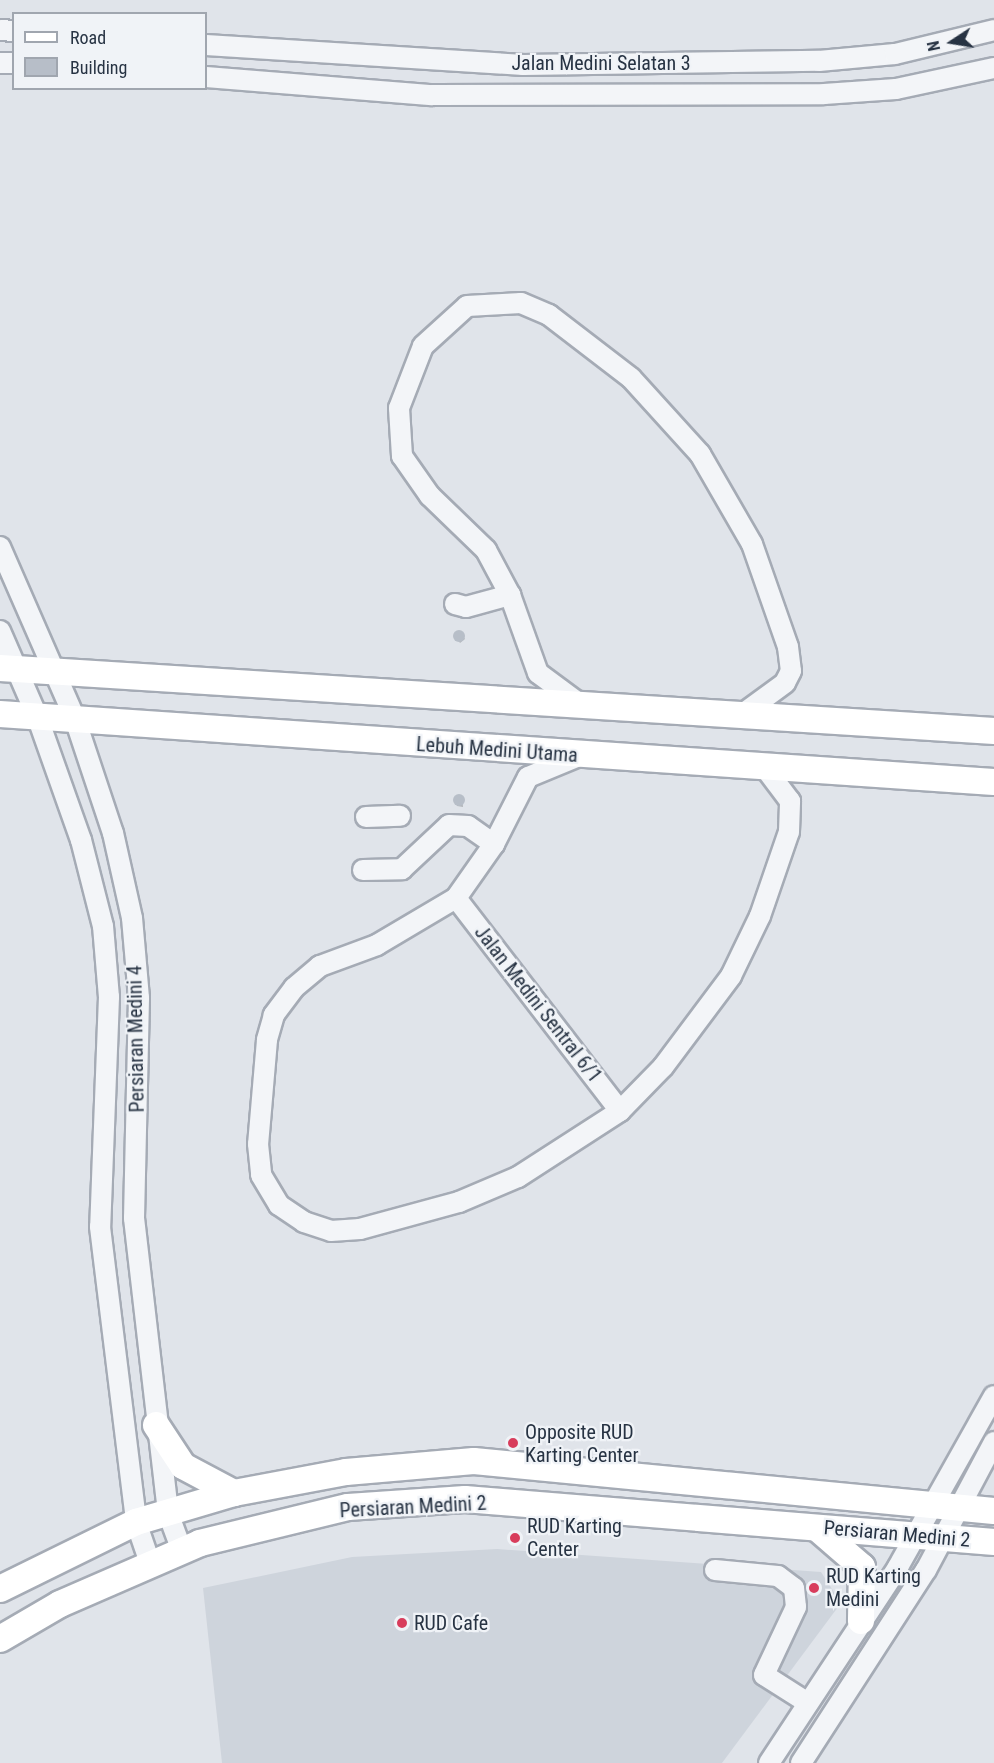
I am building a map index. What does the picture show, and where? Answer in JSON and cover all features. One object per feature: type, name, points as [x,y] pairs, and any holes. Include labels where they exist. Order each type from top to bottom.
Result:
[{"type":"main road","points":[[8,669],[744,713],[994,731]]},
{"type":"main road","name":"Lebuh Medini Utama","points":[[0,714],[766,769],[994,782]]},
{"type":"main road","points":[[156,1425],[189,1470],[234,1493]]},
{"type":"main road","name":"Persiaran Medini 2","points":[[0,1590],[136,1522],[234,1493],[346,1472],[474,1461],[994,1511]]},
{"type":"main road","name":"Persiaran Medini 2","points":[[0,1639],[150,1563],[182,1551],[348,1507],[465,1499],[994,1542]]},
{"type":"main road","points":[[812,1526],[841,1544],[862,1567],[866,1587],[861,1621]]},
{"type":"street","name":"Jalan Medini Selatan 3","points":[[207,45],[523,65],[819,61],[896,54],[994,30]]},
{"type":"street","name":"Jalan Medini Selatan 3","points":[[207,77],[432,95],[824,94],[896,89],[994,68]]},
{"type":"street","points":[[580,704],[538,673],[510,595],[486,549],[414,478],[396,429],[423,346],[444,321],[467,306],[495,301],[521,303],[549,315],[631,378],[700,454],[725,494],[772,592],[791,671],[774,694],[744,713]]},
{"type":"street","name":"Persiaran Medini 4","points":[[0,547],[75,718],[113,833],[132,918],[139,998],[134,1218],[156,1425],[168,1513],[182,1551]]},
{"type":"street","points":[[455,604],[466,607],[510,595]]},
{"type":"street","name":"Persiaran Medini 4","points":[[0,632],[8,669],[38,716],[81,840],[103,926],[109,997],[100,1227],[136,1522],[150,1563]]},
{"type":"street","points":[[579,756],[528,777],[494,844],[456,898],[377,945],[320,966],[294,988],[274,1015],[267,1040],[258,1144],[261,1175],[279,1205],[304,1222],[331,1231],[409,1218],[518,1177],[620,1111],[663,1067],[731,976],[760,916],[789,832],[790,801],[766,769]]},
{"type":"street","points":[[366,817],[400,816]]},
{"type":"street","points":[[363,870],[402,869],[449,825],[468,826],[494,844]]},
{"type":"street","name":"Jalan Medini Sentral 6/1","points":[[456,898],[620,1111]]},
{"type":"street","points":[[769,1763],[914,1536],[994,1396]]},
{"type":"street","points":[[801,1763],[945,1538],[994,1442]]},
{"type":"street","points":[[716,1570],[778,1576],[794,1588],[796,1606],[764,1675],[807,1703]]},
{"type":"shaded area","name":"RUD Karting Center","points":[[497,1549],[821,1572],[841,1603],[722,1763],[222,1763],[203,1588],[352,1557]]},
{"type":"building","points":[[461,630],[464,631],[464,641],[457,642],[454,641],[453,634],[454,631]]},
{"type":"building","points":[[461,794],[464,795],[464,805],[457,806],[454,805],[453,798],[454,795]]},
{"type":"place","name":"Opposite RUD Karting Center","points":[[513,1443]]},
{"type":"place","name":"RUD Karting Center","points":[[515,1538]]},
{"type":"place","name":"RUD Karting Medini","points":[[814,1588]]},
{"type":"place","name":"RUD Cafe","points":[[402,1623]]}]
